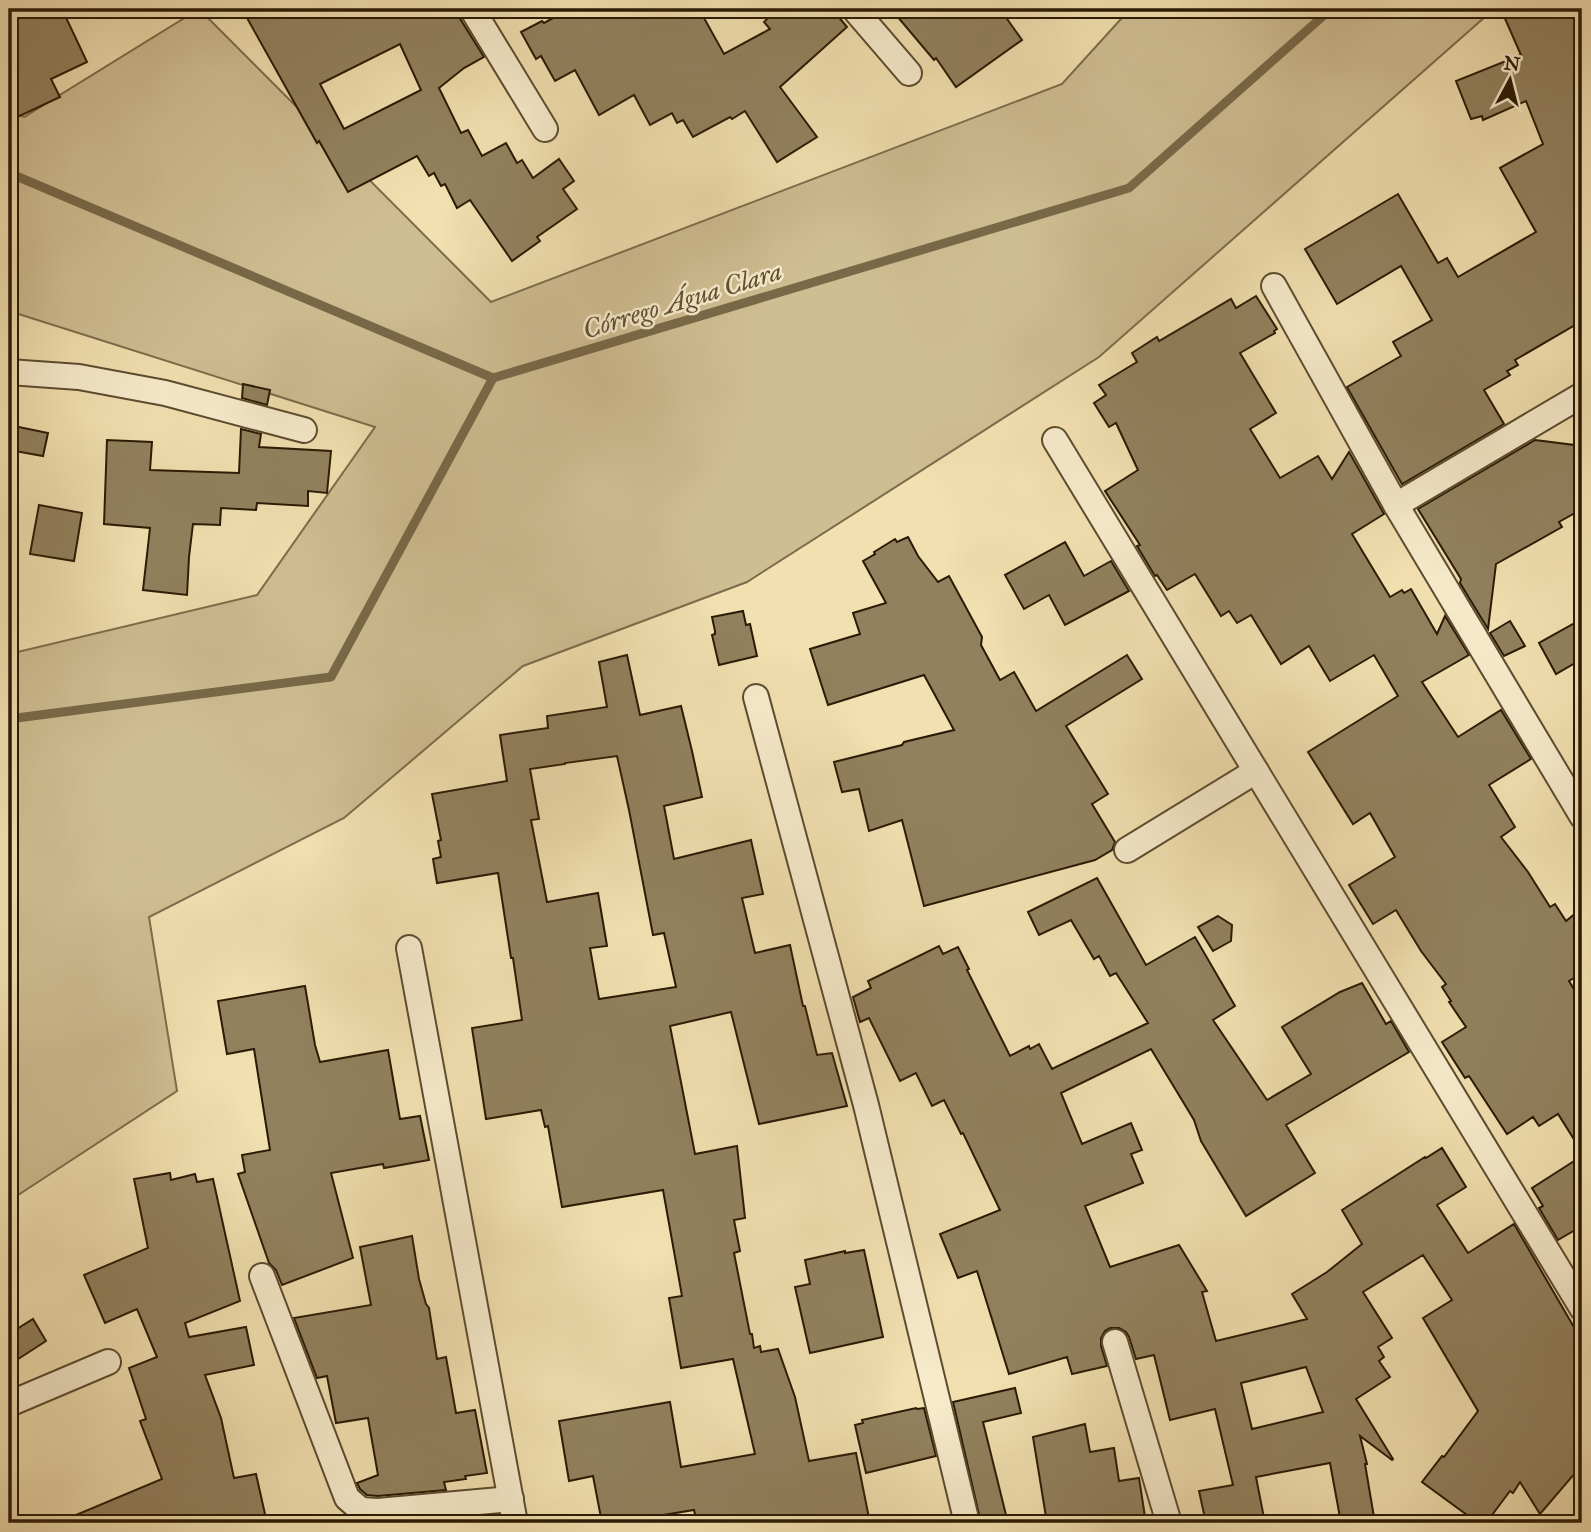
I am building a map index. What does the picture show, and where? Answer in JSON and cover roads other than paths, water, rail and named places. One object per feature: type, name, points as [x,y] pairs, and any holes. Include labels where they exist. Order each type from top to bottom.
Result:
[{"type":"street","points":[[472,9],[545,129]]},
{"type":"street","points":[[854,9],[909,73]]},
{"type":"street","points":[[1274,286],[1396,505],[1582,816]]},
{"type":"street","points":[[9,372],[79,377],[141,388],[304,430]]},
{"type":"street","points":[[1396,505],[1582,395]]},
{"type":"street","points":[[1055,440],[1582,1308]]},
{"type":"street","points":[[755,697],[866,1105],[967,1523]]},
{"type":"street","points":[[1127,850],[1256,771]]},
{"type":"street","points":[[262,1276],[347,1498],[361,1510],[513,1511],[410,948]]},
{"type":"street","points":[[1115,1342],[1169,1523]]},
{"type":"street","points":[[9,1404],[108,1362]]},
{"type":"waterway","name":"Córrego Água Clara","points":[[9,173],[493,378],[1129,188],[1331,9]]},
{"type":"waterway","points":[[9,719],[331,677],[493,378]]}]
